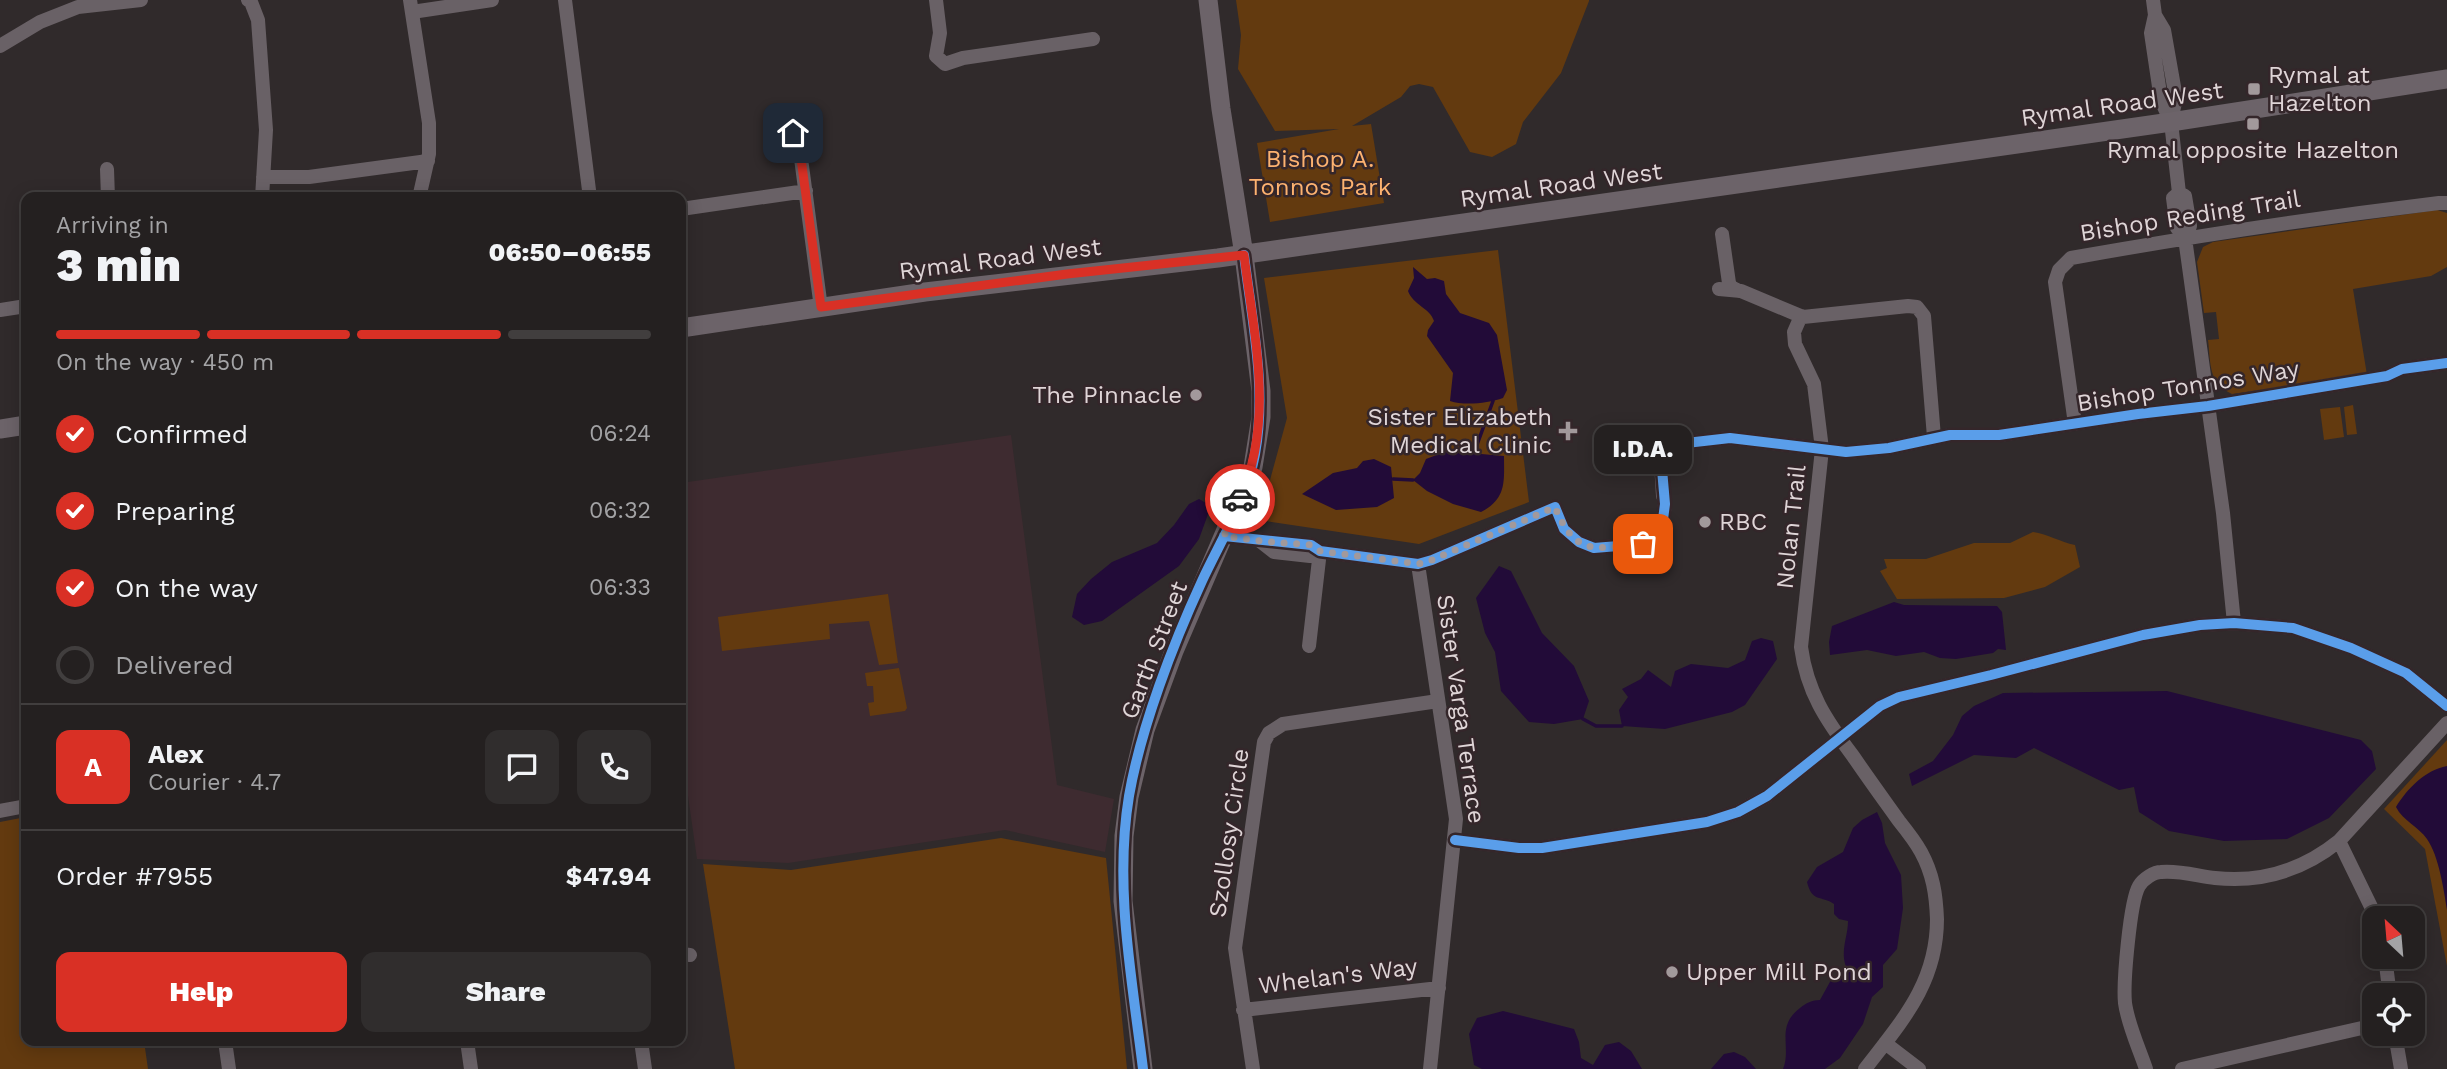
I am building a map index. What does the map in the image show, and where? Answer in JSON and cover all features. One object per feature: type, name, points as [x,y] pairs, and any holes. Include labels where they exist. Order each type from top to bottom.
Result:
[{"type":"main road","name":"Garth Street","points":[[1143,1069],[1123,901],[1124,836],[1129,797],[1145,730],[1174,651],[1253,467],[1261,417],[1261,391],[1244,255],[1221,109],[1208,0]]},
{"type":"main road","name":"Rymal Road West","points":[[686,327],[1067,274],[1244,255],[2171,122],[2447,79]]},
{"type":"main road","points":[[0,429],[21,426]]},
{"type":"street","points":[[0,46],[40,22],[78,7],[141,0]]},
{"type":"street","points":[[248,0],[258,20],[265,130],[262,192]]},
{"type":"street","points":[[420,192],[428,161],[429,122],[411,6],[492,0]]},
{"type":"street","points":[[565,0],[589,192]]},
{"type":"street","points":[[936,0],[940,33],[936,56],[945,64],[963,58],[1093,39]]},
{"type":"street","points":[[2153,0],[2155,15],[2164,30],[2176,98],[2171,122],[2179,192],[2185,195],[2190,226],[2185,238],[2234,623]]},
{"type":"street","points":[[783,119],[793,133],[800,151],[821,307]]},
{"type":"street","points":[[262,177],[309,177],[428,161]]},
{"type":"street","points":[[107,169],[108,192]]},
{"type":"street","points":[[686,208],[806,191]]},
{"type":"street","name":"Bishop Reding Trail","points":[[2075,424],[2055,282],[2059,270],[2071,258],[2348,214],[2447,203]]},
{"type":"street","points":[[1722,234],[1731,287],[1801,316],[1917,307],[1924,316],[1934,437]]},
{"type":"street","points":[[1719,289],[1741,291]]},
{"type":"street","points":[[0,310],[21,307]]},
{"type":"street","name":"Nolan Trail","points":[[1801,316],[1794,332],[1795,344],[1814,384],[1822,449],[1801,647],[1804,672],[1814,697],[1840,740],[1920,850],[1931,874],[1937,899],[1937,934],[1928,976],[1912,1007],[1865,1069]]},
{"type":"street","name":"Bishop Tonnos Way","points":[[1418,564],[1555,507],[1564,529],[1579,542],[1594,548],[1643,544],[1662,527],[1664,500],[1660,446],[1730,438],[1846,452],[1889,448],[1934,437],[1999,435],[2208,406],[2388,376],[2402,369],[2447,363]]},
{"type":"street","points":[[1224,536],[1260,541],[1274,552],[1310,556],[1320,551],[1418,564]]},
{"type":"street","points":[[1309,646],[1320,551]]},
{"type":"street","name":"Sister Varga Terrace","points":[[1418,564],[1456,819],[1430,1069]]},
{"type":"street","points":[[1455,840],[1519,848],[1542,848],[1707,822],[1738,812],[1766,796],[1880,706],[1899,697],[2143,635],[2200,625],[2234,623],[2293,628],[2351,648],[2406,673],[2447,706]]},
{"type":"street","name":"Szollosy Circle","points":[[1253,1069],[1235,948],[1264,742],[1269,733],[1283,724],[1438,701]]},
{"type":"street","points":[[2146,1069],[2127,1013],[2125,985],[2134,902],[2139,885],[2160,871],[2231,880],[2271,876],[2288,872],[2319,857],[2339,841],[2447,723]]},
{"type":"street","points":[[0,811],[21,807]]},
{"type":"street","points":[[2339,841],[2371,906]]},
{"type":"street","name":"Whelan's Way","points":[[1244,1010],[1438,988]]},
{"type":"street","points":[[2182,1069],[2362,1028]]},
{"type":"street","points":[[1885,1043],[1919,1069]]},
{"type":"street","points":[[226,1046],[229,1069]]},
{"type":"street","points":[[468,1046],[471,1069]]},
{"type":"street","points":[[642,1046],[645,1069]]},
{"type":"street","points":[[2397,1046],[2401,1069]]},
{"type":"shaded area","points":[[1413,267],[1427,279],[1444,281],[1446,294],[1460,313],[1489,323],[1497,335],[1507,390],[1503,398],[1476,403],[1450,401],[1453,373],[1427,336],[1434,321],[1408,291],[1414,278]]},
{"type":"shaded area","points":[[1011,435],[1057,785],[1114,799],[1105,852],[1005,830],[788,863],[697,859],[686,782],[686,482]]},
{"type":"shaded area","points":[[1447,451],[1504,456],[1502,488],[1496,501],[1481,512],[1453,504],[1427,491],[1413,480],[1420,473],[1426,459]]},
{"type":"shaded area","points":[[1374,459],[1391,467],[1394,498],[1377,507],[1336,510],[1302,494],[1333,473],[1357,468],[1363,461]]},
{"type":"shaded area","points":[[1199,499],[1211,506],[1199,539],[1179,566],[1102,621],[1084,625],[1072,617],[1077,594],[1091,579],[1112,562],[1157,543],[1189,504]]},
{"type":"shaded area","points":[[1499,566],[1511,571],[1542,633],[1574,666],[1589,701],[1583,719],[1554,724],[1529,722],[1501,691],[1495,652],[1485,633],[1476,598]]},
{"type":"shaded area","points":[[1894,602],[1904,605],[1997,606],[2002,612],[2006,650],[1998,649],[1993,653],[1956,659],[1940,658],[1924,652],[1896,656],[1867,650],[1830,655],[1832,626]]},
{"type":"shaded area","points":[[1761,638],[1773,641],[1777,659],[1745,705],[1732,712],[1665,729],[1622,726],[1619,710],[1628,697],[1622,689],[1641,679],[1648,670],[1671,687],[1675,671],[1691,664],[1728,668],[1745,660],[1752,641]]},
{"type":"shaded area","points":[[2167,691],[2361,740],[2372,751],[2376,769],[2329,818],[2287,839],[2224,841],[2169,831],[2139,812],[2134,787],[2119,790],[2034,748],[2016,758],[1974,755],[1912,786],[1909,774],[1933,761],[1953,735],[1962,716],[1974,706],[2003,693]]},
{"type":"shaded area","points":[[2447,766],[2447,910],[2431,846],[2424,835],[2396,807],[2417,781]]},
{"type":"shaded area","points":[[1877,812],[1885,843],[1901,875],[1903,908],[1897,949],[1883,965],[1883,987],[1872,997],[1863,1024],[1840,1058],[1825,1069],[1783,1069],[1786,1030],[1792,1015],[1807,1003],[1820,1000],[1831,980],[1846,967],[1844,949],[1848,921],[1839,919],[1834,914],[1834,904],[1814,896],[1807,882],[1817,867],[1843,852],[1853,828]]},
{"type":"shaded area","points":[[1503,1011],[1574,1029],[1581,1058],[1593,1065],[1605,1045],[1619,1042],[1631,1051],[1642,1069],[1482,1069],[1474,1065],[1469,1034],[1477,1018]]},
{"type":"shaded area","points":[[1734,1052],[1745,1057],[1756,1069],[1711,1069],[1724,1054]]},
{"type":"green space","name":"Bishop A. Tonnos Park","points":[[1236,0],[1589,1],[1561,73],[1523,122],[1516,144],[1492,157],[1470,152],[1433,87],[1419,84],[1410,86],[1401,97],[1352,126],[1371,124],[1384,203],[1270,222],[1257,143],[1339,129],[1275,131],[1238,69],[1241,35]]},
{"type":"green space","points":[[2437,210],[2447,213],[2447,267],[2431,276],[2353,289],[2367,375],[2232,394],[2219,384],[2212,372],[2208,340],[2219,339],[2216,312],[2204,313],[2197,262],[2203,247],[2213,242]]},
{"type":"green space","points":[[1498,250],[1529,502],[1419,544],[1259,520],[1287,418],[1264,278]]},
{"type":"green space","points":[[2353,405],[2357,434],[2347,435],[2344,407]]},
{"type":"green space","points":[[2340,407],[2344,437],[2324,440],[2320,409]]},
{"type":"green space","points":[[2033,532],[2075,545],[2080,567],[2045,587],[2004,598],[1897,599],[1880,571],[1887,568],[1884,559],[1926,559],[1974,543],[2010,543]]},
{"type":"green space","points":[[888,594],[898,663],[879,665],[869,621],[829,624],[830,639],[722,651],[718,617]]},
{"type":"green space","points":[[899,668],[907,708],[905,711],[870,716],[868,703],[874,702],[873,686],[867,686],[865,673]]},
{"type":"green space","points":[[2447,740],[2447,966],[2425,849],[2384,809]]},
{"type":"green space","points":[[21,818],[21,1046],[145,1046],[148,1069],[0,1069],[0,822]]},
{"type":"green space","points":[[1001,838],[1106,858],[1127,1069],[735,1069],[703,864],[791,870]]},
{"type":"waterway","points":[[1474,453],[1493,401]]},
{"type":"waterway","points":[[1393,479],[1413,480]]},
{"type":"waterway","points":[[1583,719],[1596,726],[1622,726]]},
{"type":"cycle path","points":[[1143,1069],[1124,898],[1123,864],[1129,796],[1141,742],[1169,659],[1202,581],[1240,503],[1255,454],[1259,379],[1244,255]]},
{"type":"cycle path","points":[[1224,536],[1311,545],[1320,551],[1418,564],[1555,507],[1564,529],[1579,542],[1594,548],[1643,544],[1662,527],[1665,504],[1660,446],[1730,438],[1846,452],[1889,448],[1950,435],[1999,435],[2208,406],[2387,376],[2402,369],[2447,363]]},
{"type":"cycle path","points":[[1455,840],[1519,848],[1542,848],[1707,822],[1738,812],[1767,796],[1880,706],[1899,697],[2143,635],[2200,625],[2234,623],[2293,628],[2351,648],[2406,673],[2447,706]]},
{"type":"way so far","points":[[1240,499],[1224,536],[1311,545],[1320,551],[1418,564],[1555,507],[1564,529],[1579,542],[1594,548],[1643,544]]},
{"type":"place","name":"Rymal at Hazelton","points":[[2254,89]]},
{"type":"place","name":"Rymal opposite Hazelton","points":[[2253,124]]},
{"type":"place","name":"The Pinnacle","points":[[1196,395]]},
{"type":"place","name":"Sister Elizabeth Medical Clinic","points":[[1568,431]]},
{"type":"place","name":"RBC","points":[[1705,522]]},
{"type":"place","name":"I.D.A.","points":[[1643,544]]},
{"type":"place","name":"Upper Mill Pond","points":[[1672,972]]},
{"type":"route","points":[[793,133],[800,151],[821,307],[1067,274],[1244,255],[1261,391],[1253,467],[1240,499]]}]
